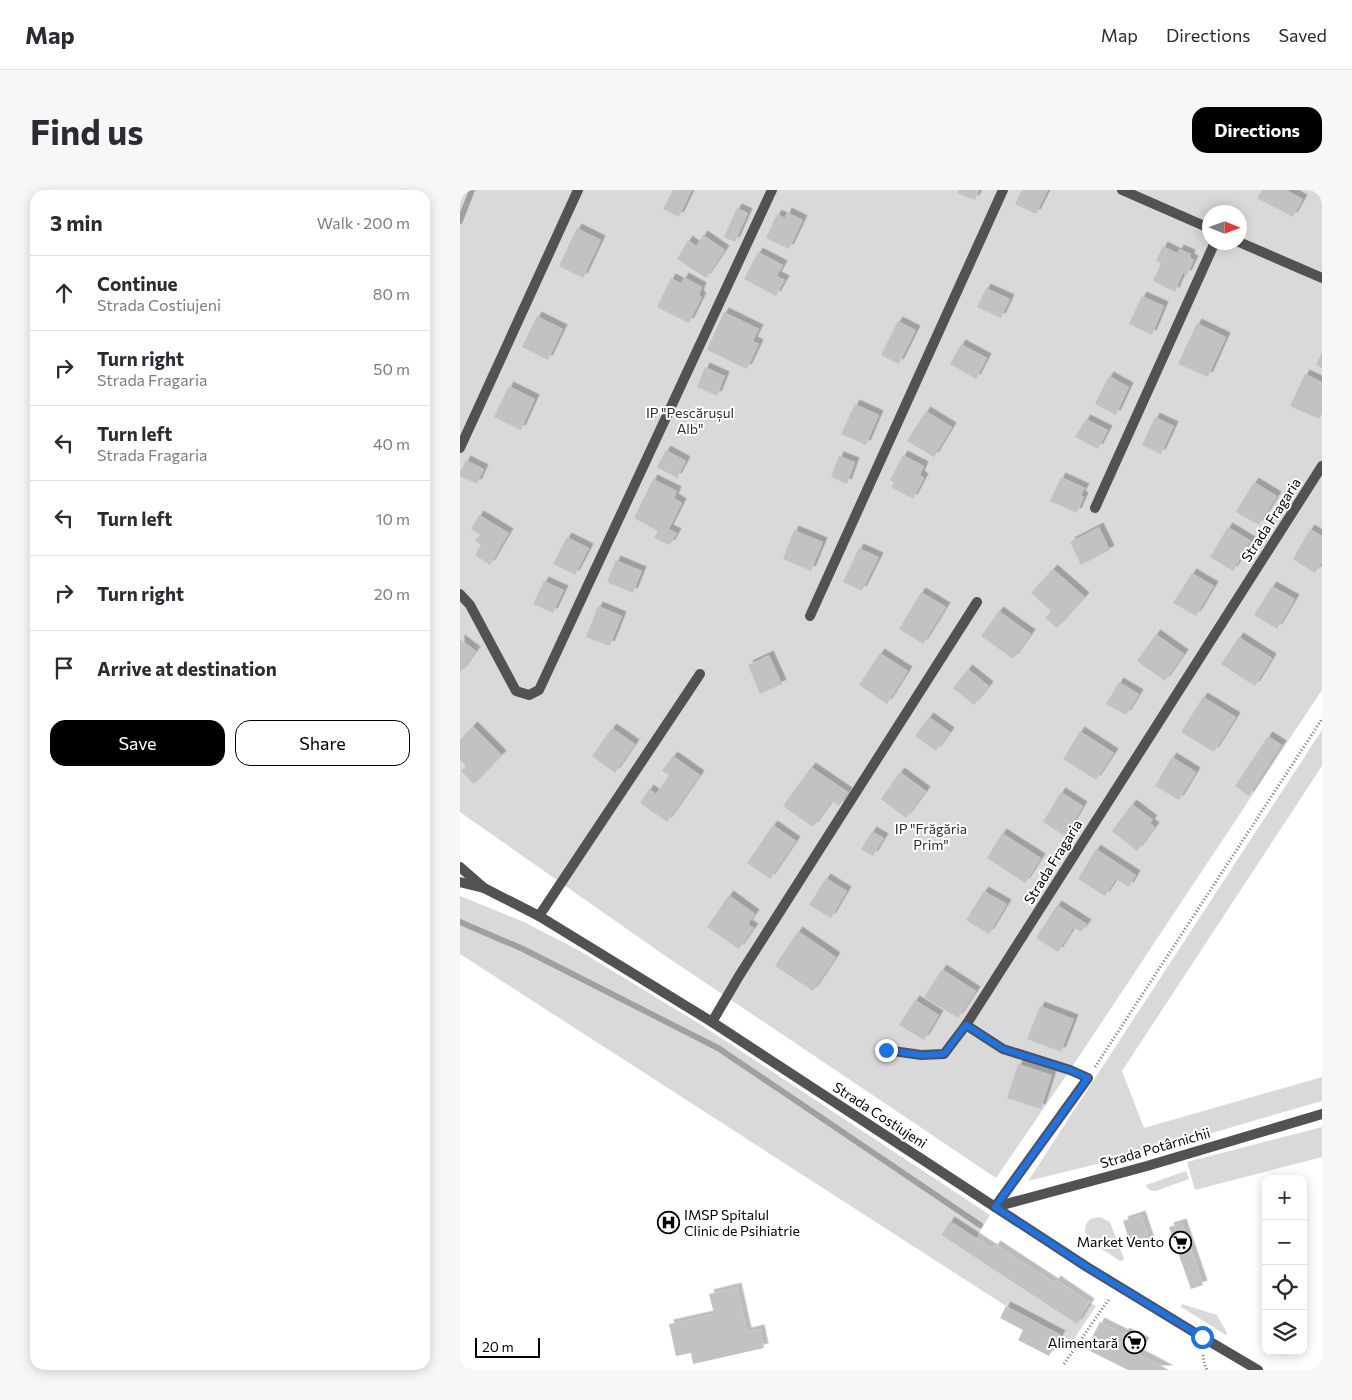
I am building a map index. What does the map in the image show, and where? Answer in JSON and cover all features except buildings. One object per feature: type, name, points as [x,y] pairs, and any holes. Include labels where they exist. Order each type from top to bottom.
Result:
[{"type":"street","points":[[460,448],[578,190]]},
{"type":"street","points":[[460,594],[470,605],[516,691],[528,695],[539,690],[772,190]]},
{"type":"street","points":[[810,616],[1003,190]]},
{"type":"street","points":[[1122,190],[1202,225]]},
{"type":"street","points":[[1247,245],[1322,278]]},
{"type":"street","points":[[1095,508],[1211,250]]},
{"type":"street","name":"Strada Fragaria","points":[[886,1050],[921,1055],[944,1054],[966,1025],[1322,466]]},
{"type":"street","points":[[712,1022],[739,976],[977,602]]},
{"type":"street","points":[[540,916],[700,674]]},
{"type":"street","name":"Strada Costiujeni","points":[[460,867],[484,888]]},
{"type":"street","name":"Strada Costiujeni","points":[[460,882],[484,888],[540,916],[712,1022],[1117,1286],[1258,1370]]},
{"type":"street","points":[[966,1025],[1003,1049],[1070,1070],[1088,1078],[995,1207]]},
{"type":"street","name":"Strada Potârnichii","points":[[995,1207],[1147,1166],[1322,1114]]},
{"type":"path","points":[[1088,1078],[1322,719]]},
{"type":"path","points":[[1064,1364],[1117,1286]]},
{"type":"green space","points":[[460,190],[1322,190],[1322,690],[1070,1070],[996,1178],[664,955],[460,812]]},
{"type":"green space","points":[[1322,730],[1322,766],[1122,1071],[1144,1128],[1322,1077],[1322,1101],[1153,1150],[1028,1181]]},
{"type":"green space","points":[[460,896],[524,922],[580,951],[703,1026],[990,1215],[976,1238],[950,1221],[941,1235],[1076,1323],[1090,1303],[1096,1306],[1072,1342],[1006,1306],[460,954]]},
{"type":"green space","points":[[1322,1127],[1322,1157],[1195,1190],[1187,1162]]},
{"type":"green space","points":[[1186,1171],[1189,1179],[1156,1191],[1150,1190],[1146,1185]]},
{"type":"green space","points":[[1100,1217],[1110,1222],[1124,1259],[1122,1261],[1088,1240],[1085,1230],[1086,1224],[1090,1219]]},
{"type":"green space","points":[[1182,1304],[1217,1315],[1227,1333],[1226,1335],[1181,1307]]},
{"type":"waterway","points":[[460,221],[472,190]]},
{"type":"waterway","points":[[460,922],[523,949],[718,1048],[980,1225]]},
{"type":"place","name":"IMSP Spitalul Clinic de Psihiatrie","points":[[668,1223]]},
{"type":"place","name":"Market Vento","points":[[1180,1242]]},
{"type":"place","name":"Alimentară","points":[[1134,1343]]},
{"type":"route","points":[[886,1050],[921,1055],[944,1054],[966,1025],[1003,1049],[1070,1070],[1088,1078],[995,1207],[1087,1267],[1202,1337]]},
{"type":"park label","name":"IP \"Pescărușul Alb\"","points":[[690,422]]},
{"type":"park label","name":"IP \"Frăgăria Prim\"","points":[[931,838]]}]
